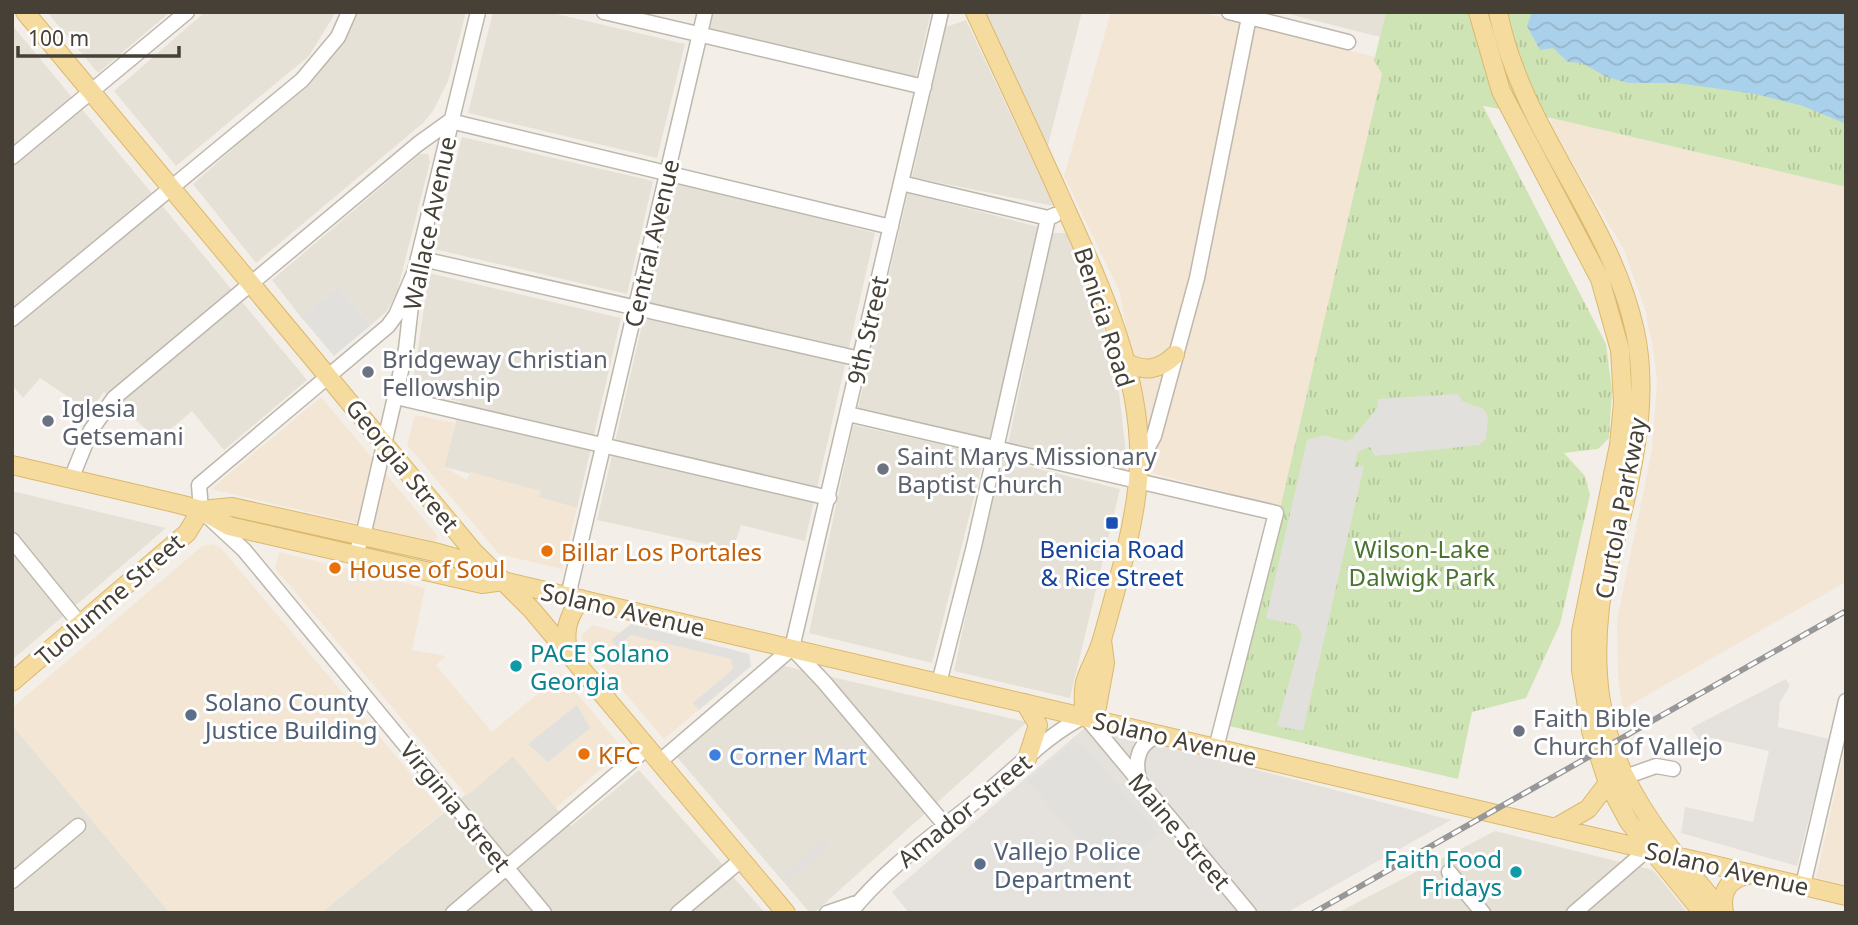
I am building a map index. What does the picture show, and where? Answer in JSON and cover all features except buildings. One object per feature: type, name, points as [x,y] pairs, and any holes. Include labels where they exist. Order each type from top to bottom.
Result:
[{"type":"main road","name":"Georgia Street","points":[[25,12],[444,516],[568,654],[786,913]]},
{"type":"main road","name":"Benicia Road","points":[[975,12],[1095,274],[1124,362],[1136,416],[1138,472],[1121,565],[1102,640],[1088,667],[1082,692],[1085,716]]},
{"type":"main road","name":"Curtola Parkway","points":[[1478,12],[1501,91],[1600,279],[1620,350],[1623,403],[1619,445],[1581,632],[1586,708],[1648,849],[1703,913]]},
{"type":"main road","name":"Curtola Parkway","points":[[1499,12],[1504,39],[1523,96],[1612,259],[1637,343],[1640,402],[1637,440],[1601,604],[1598,634],[1602,703],[1616,780],[1675,856],[1724,913]]},
{"type":"main road","points":[[1124,362],[1140,369],[1154,370],[1175,355]]},
{"type":"main road","name":"Solano Avenue","points":[[12,465],[201,510],[229,526],[354,556],[482,584],[503,581]]},
{"type":"main road","name":"Solano Avenue","points":[[201,510],[232,507],[434,552],[459,559],[503,581],[1846,896]]},
{"type":"main road","name":"Tuolumne Street","points":[[12,682],[187,533],[201,510]]},
{"type":"main road","points":[[434,552],[444,544],[444,516]]},
{"type":"main road","points":[[568,654],[565,635],[574,598]]},
{"type":"main road","points":[[1026,703],[1038,724],[1027,759]]},
{"type":"main road","points":[[1555,828],[1588,809],[1616,780]]},
{"type":"main road","points":[[1724,913],[1722,901],[1728,884],[1740,876],[1752,874]]},
{"type":"street","points":[[12,157],[187,12]]},
{"type":"street","points":[[12,319],[315,67],[338,37],[349,12]]},
{"type":"street","name":"Wallace Avenue","points":[[354,556],[363,536],[396,397],[406,349],[416,264],[478,12]]},
{"type":"street","points":[[604,12],[924,87]]},
{"type":"street","name":"Central Avenue","points":[[574,598],[603,444],[705,12]]},
{"type":"street","name":"9th Street","points":[[792,648],[941,12]]},
{"type":"street","points":[[1229,12],[1250,15],[1348,42]]},
{"type":"street","points":[[1138,472],[1154,436],[1197,278],[1250,15]]},
{"type":"street","points":[[71,480],[91,430],[114,398],[250,282],[418,144],[450,121],[891,227]]},
{"type":"street","points":[[901,183],[1048,218],[1066,210]]},
{"type":"street","points":[[939,683],[996,450],[1048,218]]},
{"type":"street","points":[[416,264],[636,308],[860,359]]},
{"type":"street","name":"Tuolumne Street","points":[[201,510],[199,485],[330,377],[396,315],[416,264]]},
{"type":"street","points":[[376,336],[396,337],[406,349]]},
{"type":"street","points":[[396,397],[829,498]]},
{"type":"street","points":[[848,414],[996,450],[1138,472],[1276,513],[1216,748]]},
{"type":"street","name":"Virginia Street","points":[[201,510],[250,557],[544,913]]},
{"type":"street","points":[[12,540],[81,625]]},
{"type":"street","points":[[453,913],[506,868],[792,648],[945,825]]},
{"type":"street","points":[[1803,886],[1846,701]]},
{"type":"street","name":"Amador Street","points":[[855,907],[877,881],[1027,759],[1059,729],[1085,716]]},
{"type":"street","name":"Maine Street","points":[[1085,716],[1249,913]]},
{"type":"street","points":[[1141,783],[1136,767],[1138,754],[1151,739],[1161,735]]},
{"type":"street","points":[[1616,780],[1656,766],[1673,769]]},
{"type":"street","points":[[12,881],[78,826]]},
{"type":"street","points":[[1574,913],[1648,849]]},
{"type":"street","points":[[678,913],[741,860]]},
{"type":"street","points":[[1449,872],[1483,913]]},
{"type":"street","points":[[827,913],[855,907]]},
{"type":"shaded area","points":[[47,12],[170,12],[98,73]]},
{"type":"shaded area","points":[[205,12],[336,12],[309,56],[176,166],[114,91]]},
{"type":"shaded area","points":[[356,12],[466,12],[448,81],[433,111],[423,123],[256,263],[193,184],[306,84],[353,23]]},
{"type":"shaded area","points":[[493,12],[548,12],[685,44],[657,158],[468,113]]},
{"type":"shaded area","points":[[712,12],[931,12],[915,80],[708,29]]},
{"type":"shaded area","points":[[985,12],[1082,12],[1047,149]]},
{"type":"shaded area","points":[[1111,12],[1200,12],[1375,57],[1374,62],[1382,74],[1283,507],[1152,473],[1120,293],[1064,176]]},
{"type":"shaded area","points":[[1281,12],[1386,12],[1380,37]]},
{"type":"shaded area","points":[[966,20],[1054,206],[912,177],[946,27]]},
{"type":"shaded area","points":[[12,25],[307,380],[224,450],[192,411],[158,440],[104,392],[89,411],[40,378],[23,398],[12,385]]},
{"type":"shaded area","points":[[1551,118],[1846,187],[1846,582],[1623,709],[1618,679],[1617,620],[1652,450],[1657,382],[1654,354],[1645,309],[1624,250],[1550,125]]},
{"type":"shaded area","points":[[462,137],[653,181],[627,294],[434,249]]},
{"type":"shaded area","points":[[420,154],[428,154],[430,162],[397,292],[387,311],[371,325],[338,286],[301,317],[272,280]]},
{"type":"shaded area","points":[[675,181],[875,233],[805,541],[741,525],[733,550],[597,520]]},
{"type":"shaded area","points":[[908,193],[1039,227],[990,439],[858,408]]},
{"type":"shaded area","points":[[1052,233],[1067,233],[1115,358],[1127,461],[1125,470],[1008,444]]},
{"type":"shaded area","points":[[429,273],[621,318],[577,508],[538,497],[540,491],[444,467],[461,402],[412,389]]},
{"type":"shaded area","points":[[338,286],[371,325],[334,356],[301,317]]},
{"type":"shaded area","points":[[1458,394],[1462,401],[1484,409],[1488,417],[1486,439],[1479,445],[1375,456],[1370,447],[1358,452],[1354,467],[1364,466],[1303,731],[1277,726],[1302,635],[1297,625],[1266,618],[1307,440],[1324,435],[1345,441],[1352,439],[1378,407],[1377,399]]},
{"type":"shaded area","points":[[321,397],[438,536],[435,542],[211,489]]},
{"type":"shaded area","points":[[415,415],[455,423],[444,467],[467,480],[470,472],[541,491],[538,497],[577,508],[562,569],[499,554],[407,445]]},
{"type":"shaded area","points":[[853,425],[985,454],[932,663],[809,633]]},
{"type":"shaded area","points":[[999,459],[1120,489],[1070,698],[954,671]]},
{"type":"shaded area","points":[[12,491],[166,528],[12,660]]},
{"type":"shaded area","points":[[212,544],[221,548],[443,812],[321,913],[170,913],[12,725],[12,708],[202,546]]},
{"type":"shaded area","points":[[279,552],[425,588],[412,650],[446,656],[436,665],[492,732],[561,674],[620,745],[620,753],[556,808],[513,756],[467,796],[275,568]]},
{"type":"shaded area","points":[[631,624],[749,654],[751,666],[664,739],[583,644],[582,635],[593,625],[620,633]]},
{"type":"shaded area","points":[[631,624],[749,654],[751,666],[699,710],[693,703],[733,669],[731,659],[631,635],[617,647],[611,640]]},
{"type":"shaded area","points":[[780,665],[1027,722],[814,913],[810,913],[677,757]]},
{"type":"shaded area","points":[[1786,679],[1790,686],[1780,702],[1778,727],[1829,739],[1797,866],[1681,833],[1685,807],[1753,822],[1769,751],[1712,738],[1700,741],[1691,728]]},
{"type":"shaded area","points":[[577,705],[590,728],[548,762],[528,744]]},
{"type":"shaded area","points":[[12,725],[170,913],[12,913]]},
{"type":"shaded area","points":[[1087,726],[1451,820],[1286,913],[909,913],[892,892]]},
{"type":"shaded area","points":[[1075,740],[1080,745],[1083,744],[1157,833],[1107,875],[1028,781]]},
{"type":"shaded area","points":[[1846,743],[1846,885],[1816,878]]},
{"type":"shaded area","points":[[513,756],[571,826],[639,770],[765,913],[321,913]]},
{"type":"shaded area","points":[[1495,831],[1653,870],[1688,913],[1337,913]]},
{"type":"shaded area","points":[[824,840],[829,846],[789,880],[784,874]]},
{"type":"green space","name":"Wilson-Lake Dalwigk Park","points":[[1386,12],[1846,12],[1846,187],[1551,118],[1483,106],[1606,344],[1612,391],[1609,438],[1598,449],[1564,453],[1585,476],[1590,495],[1560,624],[1526,698],[1472,712],[1458,779],[1229,726],[1382,74],[1374,61]]},
{"type":"water","points":[[1532,12],[1846,12],[1846,124],[1803,106],[1755,94],[1678,83],[1628,83],[1607,77],[1582,63],[1568,62],[1553,48],[1540,50],[1527,26]]},
{"type":"railway","points":[[1313,913],[1846,611]]},
{"type":"place","name":"Bridgeway Christian Fellowship","points":[[368,372]]},
{"type":"place","name":"Iglesia Getsemani","points":[[48,421]]},
{"type":"place","name":"Saint Marys Missionary Baptist Church","points":[[883,469]]},
{"type":"place","name":"Benicia Road & Rice Street","points":[[1112,523]]},
{"type":"place","name":"Billar Los Portales","points":[[547,551]]},
{"type":"place","name":"House of Soul","points":[[335,568]]},
{"type":"place","name":"PACE Solano Georgia","points":[[516,666]]},
{"type":"place","name":"Solano County Justice Building","points":[[191,715]]},
{"type":"place","name":"Faith Bible Church of Vallejo","points":[[1519,731]]},
{"type":"place","name":"KFC","points":[[584,754]]},
{"type":"place","name":"Corner Mart","points":[[715,755]]},
{"type":"place","name":"Vallejo Police Department","points":[[980,864]]},
{"type":"place","name":"Faith Food Fridays","points":[[1516,872]]}]
